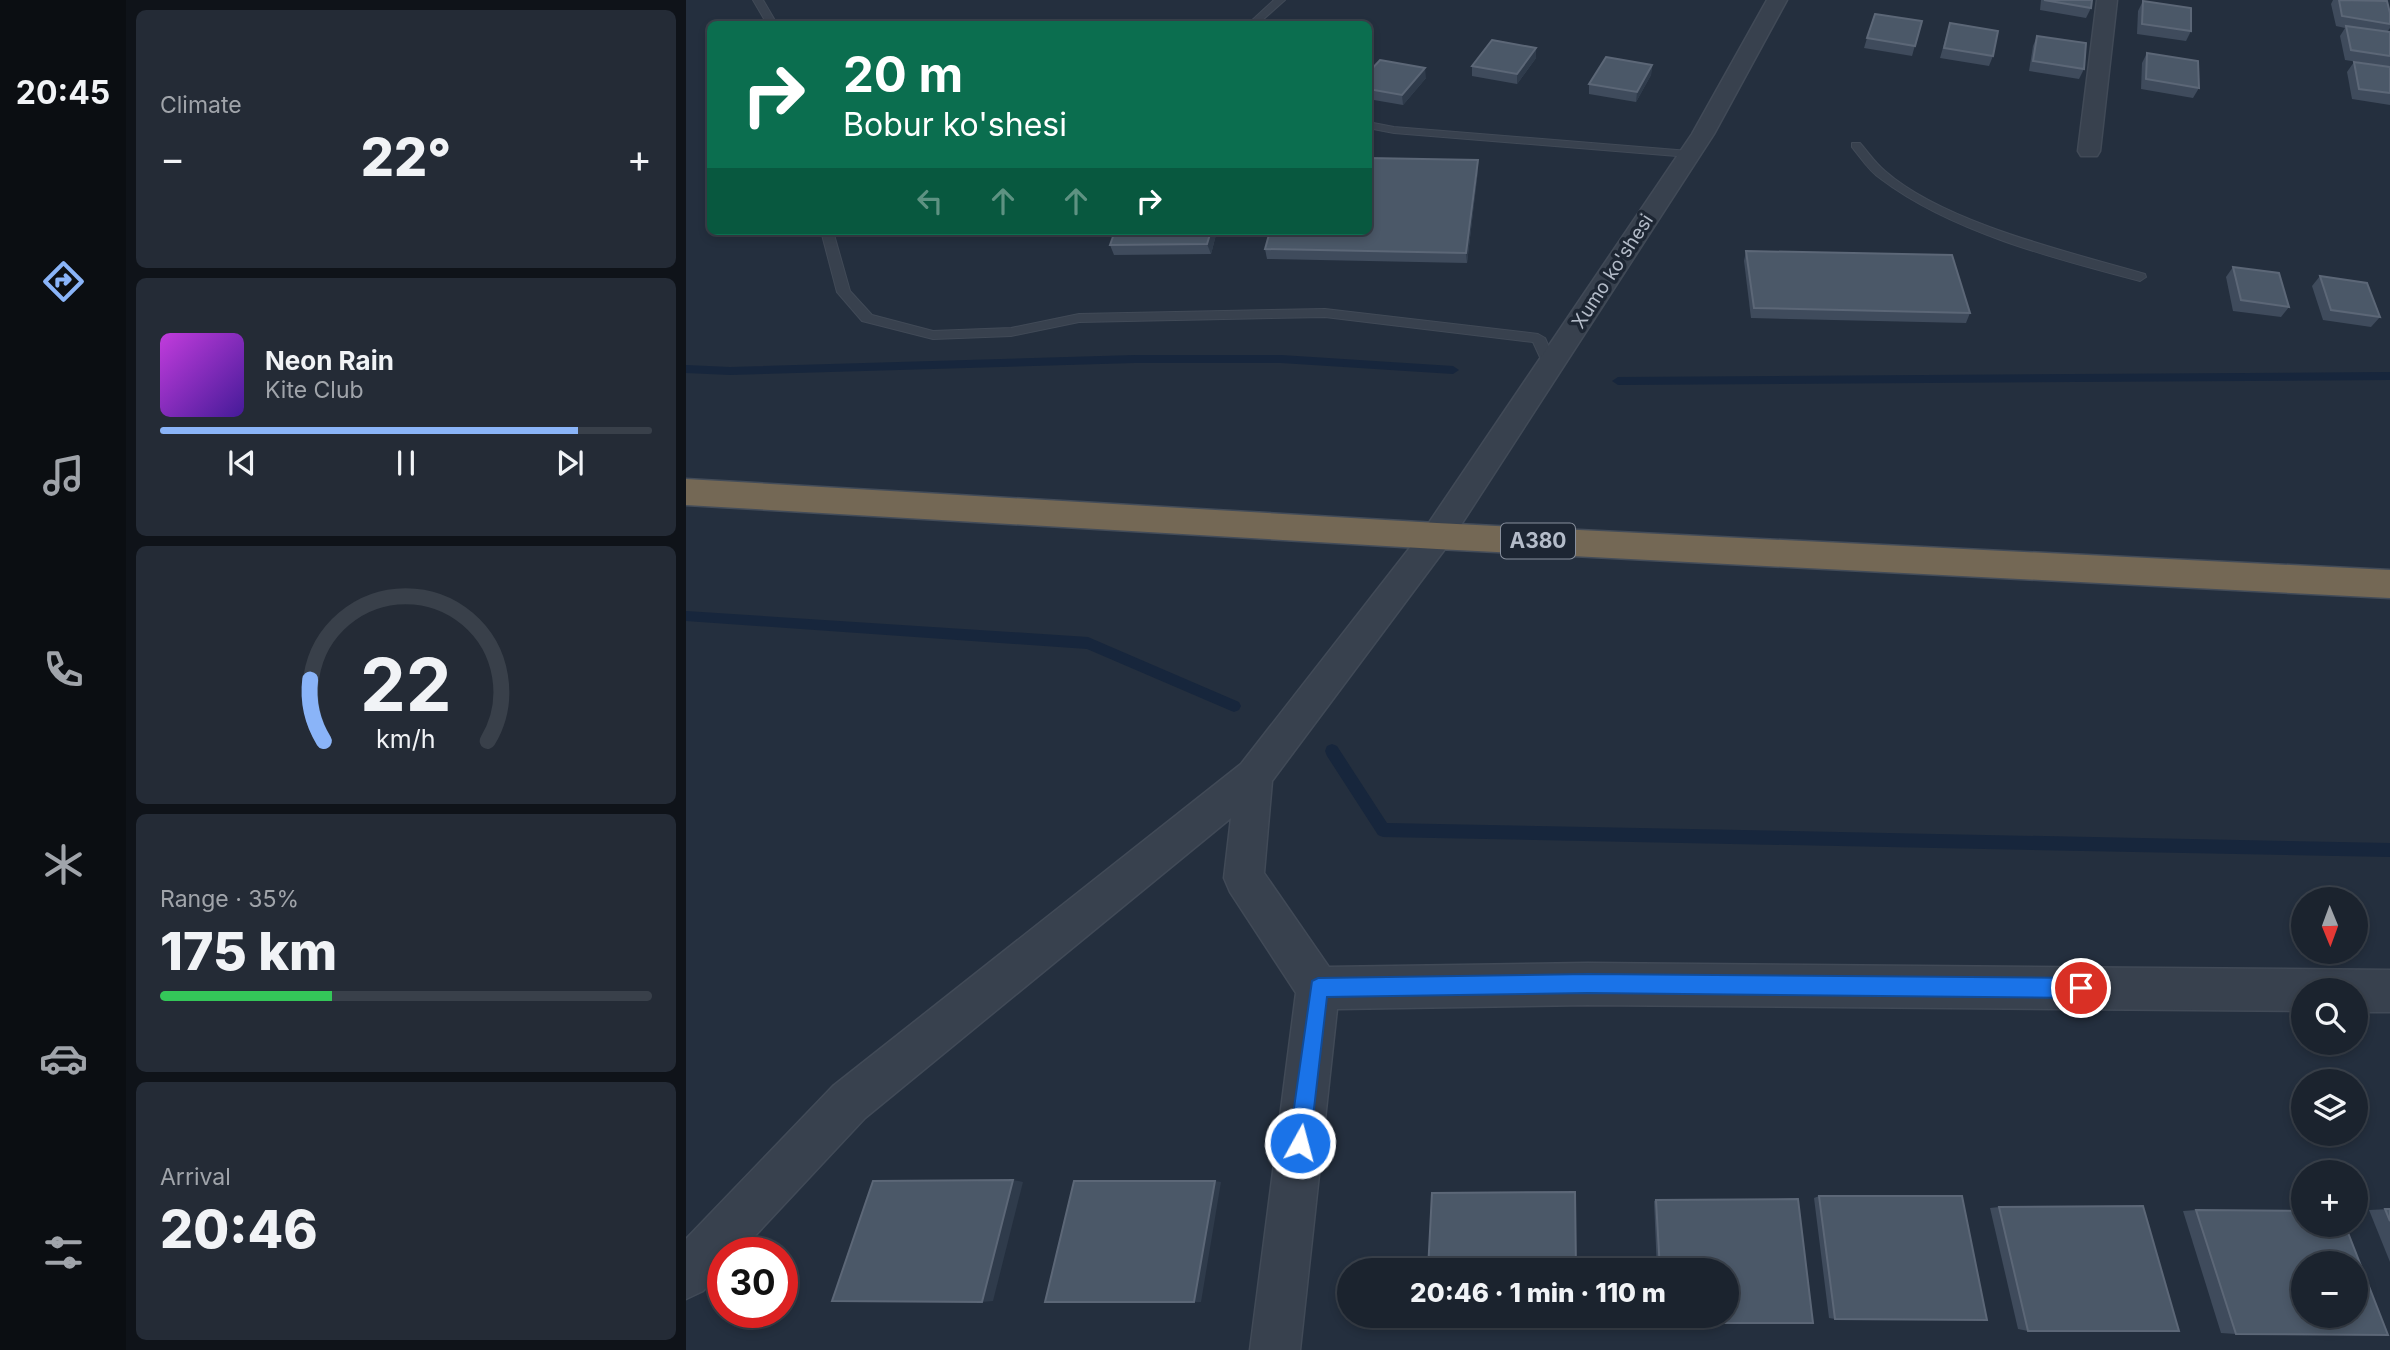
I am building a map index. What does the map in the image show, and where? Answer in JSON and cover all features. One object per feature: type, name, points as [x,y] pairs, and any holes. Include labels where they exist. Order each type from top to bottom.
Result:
[{"type":"highway","name":"A380","points":[[686,492],[1437,536],[2390,584]]},
{"type":"street","name":"Xumo ko'shesi","points":[[686,1274],[849,1102],[1254,776],[1437,536],[1689,154],[1777,0]]},
{"type":"street","points":[[2089,151],[2107,0]]},
{"type":"street","points":[[1254,776],[1244,878],[1318,988],[1275,1350]]},
{"type":"street","points":[[1318,988],[1588,984],[2291,989]]},
{"type":"street","points":[[2368,990],[2390,991]]},
{"type":"lane","points":[[758,0],[770,21]]},
{"type":"lane","points":[[1256,21],[1280,0]]},
{"type":"lane","points":[[1372,126],[1394,130],[1689,154]]},
{"type":"lane","points":[[1856,145],[1884,176],[1938,208],[2054,250],[2140,277]]},
{"type":"lane","points":[[828,235],[844,292],[867,318],[933,335],[1011,332],[1079,318],[1325,313],[1538,338],[1550,365]]},
{"type":"building","points":[[2044,0],[2092,0],[2091,8]]},
{"type":"building","points":[[2339,0],[2387,1],[2390,24],[2342,16]]},
{"type":"building","points":[[2143,1],[2191,8],[2191,31],[2142,24]]},
{"type":"building","points":[[1875,14],[1922,21],[1915,46],[1867,38]]},
{"type":"building","points":[[1950,23],[1998,31],[1993,56],[1944,48]]},
{"type":"building","points":[[2346,26],[2390,32],[2390,56],[2351,50]]},
{"type":"building","points":[[2037,36],[2086,43],[2084,69],[2033,61]]},
{"type":"building","points":[[1492,40],[1536,48],[1517,74],[1472,66]]},
{"type":"building","points":[[2147,53],[2198,61],[2199,88],[2146,79]]},
{"type":"building","points":[[1606,57],[1652,65],[1637,92],[1589,84]]},
{"type":"building","points":[[1380,60],[1425,68],[1402,95],[1372,90],[1372,69]]},
{"type":"building","points":[[2354,62],[2390,67],[2390,93],[2359,89]]},
{"type":"building","points":[[1372,158],[1478,160],[1466,253],[1265,249],[1269,235],[1372,235]]},
{"type":"building","points":[[1114,235],[1210,235],[1207,244],[1110,245]]},
{"type":"building","points":[[1746,251],[1952,255],[1970,313],[1754,308]]},
{"type":"building","points":[[2233,267],[2279,273],[2289,307],[2241,300]]},
{"type":"building","points":[[2320,276],[2367,283],[2380,317],[2331,310]]},
{"type":"building","points":[[1013,1180],[982,1302],[832,1301],[873,1181]]},
{"type":"building","points":[[1074,1181],[1215,1181],[1194,1302],[1045,1302]]},
{"type":"building","points":[[1575,1192],[1576,1258],[1429,1258],[1432,1193]]},
{"type":"building","points":[[1819,1196],[1962,1196],[1987,1320],[1835,1319]]},
{"type":"building","points":[[1798,1199],[1813,1323],[1739,1323],[1739,1258],[1659,1258],[1656,1200]]},
{"type":"building","points":[[2143,1206],[2179,1331],[2028,1331],[1999,1207]]},
{"type":"building","points":[[2196,1210],[2291,1211],[2291,1237],[2350,1237],[2355,1251],[2291,1251],[2291,1328],[2368,1328],[2368,1284],[2388,1335],[2236,1334]]},
{"type":"waterway","points":[[686,369],[730,371],[1135,359],[1281,359],[1453,370]]},
{"type":"waterway","points":[[1618,381],[2390,376]]},
{"type":"waterway","points":[[686,616],[1088,643],[1234,706]]},
{"type":"waterway","points":[[1332,751],[1383,830],[2390,850]]},
{"type":"route","points":[[1300,1143],[1318,988],[1588,984],[2081,988]]}]
